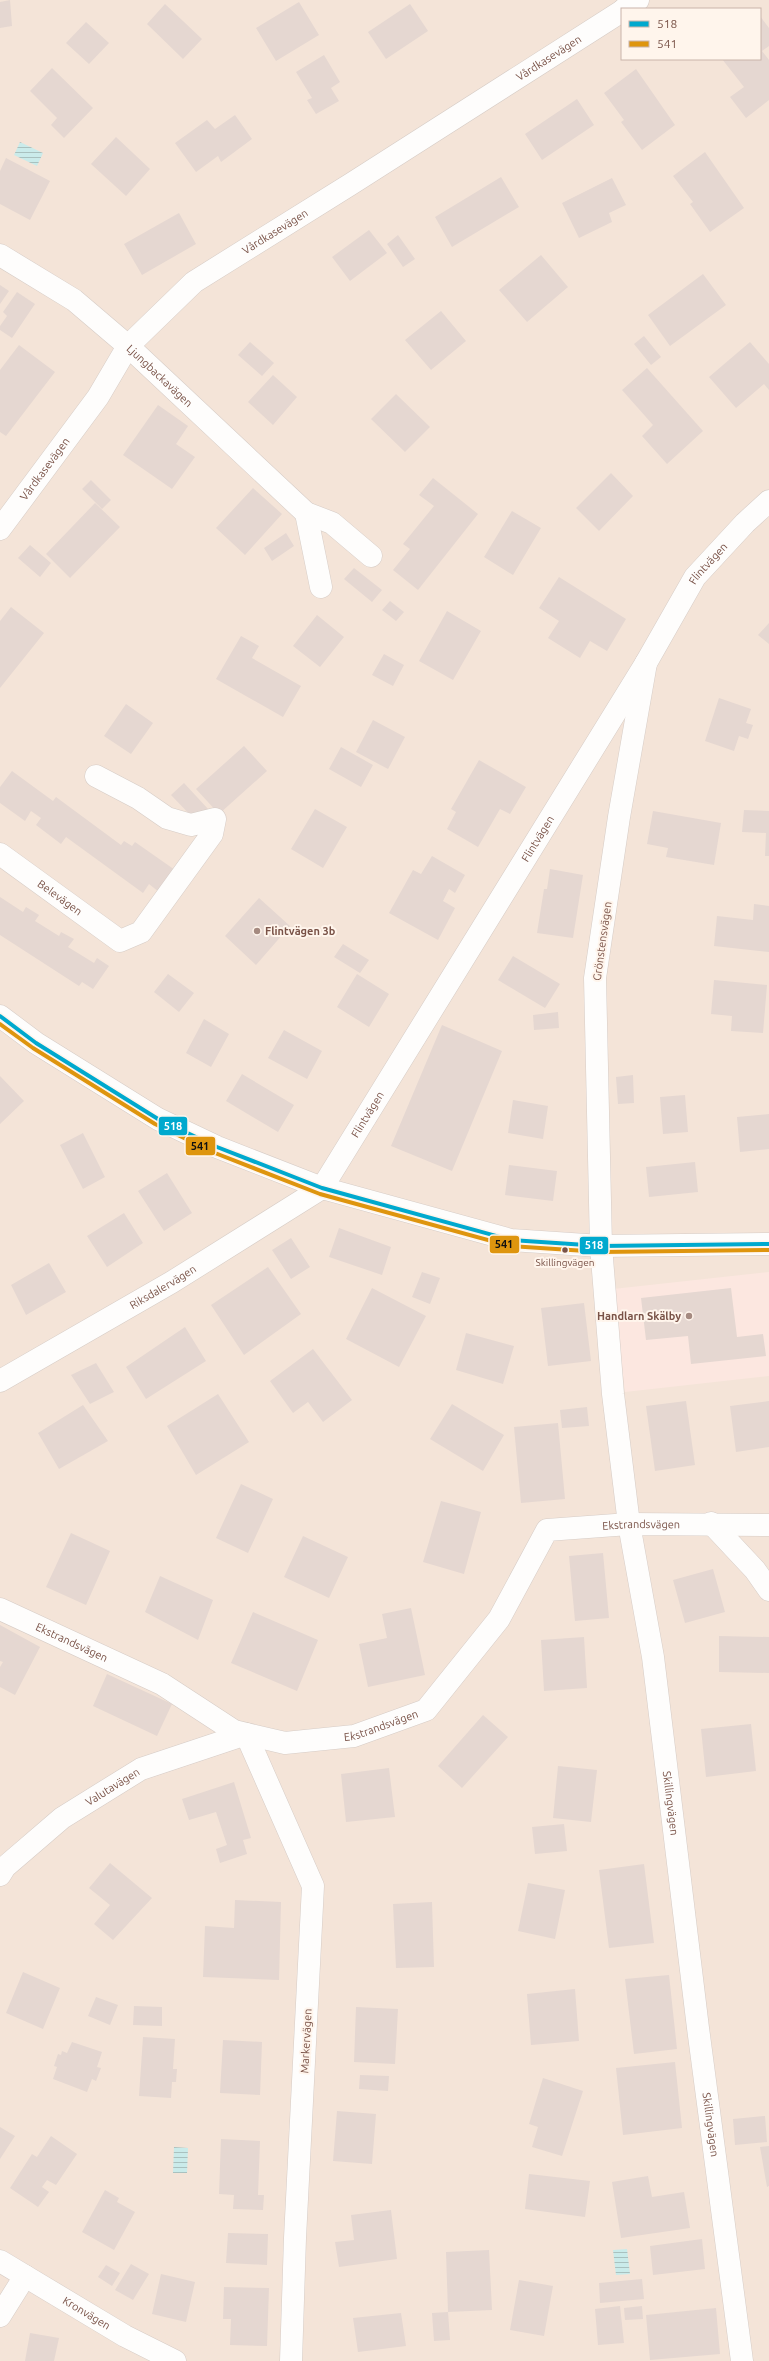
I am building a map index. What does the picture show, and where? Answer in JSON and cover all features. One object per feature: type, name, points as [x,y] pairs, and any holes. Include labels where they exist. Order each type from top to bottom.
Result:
[{"type":"street","name":"Vårdkasevägen","points":[[626,8],[638,0]]},
{"type":"street","name":"Vårdkasevägen","points":[[0,529],[98,397],[128,346],[194,282],[351,184],[621,11]]},
{"type":"street","name":"Ljungbackavägen","points":[[0,255],[74,300],[128,346],[306,513]]},
{"type":"street","name":"Flintvägen","points":[[322,1188],[646,663],[695,577],[745,523],[769,501]]},
{"type":"street","points":[[292,532],[306,513]]},
{"type":"street","points":[[306,513],[332,523],[371,556]]},
{"type":"street","points":[[306,513],[321,588]]},
{"type":"street","name":"Grönstensvägen","points":[[601,1246],[595,978],[619,816],[646,663]]},
{"type":"street","name":"Belevägen","points":[[0,854],[120,941],[141,932],[160,908],[212,834],[215,820],[192,825],[166,818],[138,798],[96,776]]},
{"type":"street","points":[[0,1016],[36,1043],[158,1119],[217,1147],[322,1188],[511,1240],[601,1246],[769,1244]]},
{"type":"street","name":"Riksdalervägen","points":[[0,1381],[172,1282],[322,1188]]},
{"type":"street","name":"Skillingvägen","points":[[601,1246],[613,1394],[629,1524],[653,1657],[698,2028],[742,2361]]},
{"type":"street","points":[[712,1523],[755,1570],[769,1590]]},
{"type":"street","name":"Ekstrandsvägen","points":[[0,1609],[162,1684],[234,1731],[285,1743],[354,1736],[426,1710],[499,1619],[547,1530],[629,1524],[712,1523],[769,1525]]},
{"type":"street","name":"Valutavägen","points":[[0,1875],[4,1867],[62,1818],[141,1769],[246,1734]]},
{"type":"street","name":"Markervägen","points":[[246,1734],[313,1886],[295,2238],[291,2361]]},
{"type":"street","name":"Kronvägen","points":[[0,2261],[125,2336],[175,2361]]},
{"type":"street","points":[[0,2316],[24,2276]]},
{"type":"shaded area","points":[[0,0],[769,0],[769,2361],[0,2361]]},
{"type":"shaded area","points":[[769,1272],[769,1376],[625,1392],[613,1289]]},
{"type":"water","points":[[20,142],[43,153],[37,166],[14,155]]},
{"type":"water","points":[[174,2147],[188,2148],[187,2173],[173,2173]]},
{"type":"water","points":[[627,2249],[630,2274],[616,2275],[613,2250]]},
{"type":"building","points":[[10,0],[12,26],[0,28],[0,2]]},
{"type":"building","points":[[299,2],[319,35],[276,61],[256,28]]},
{"type":"building","points":[[165,4],[202,39],[183,59],[147,24]]},
{"type":"building","points":[[410,4],[428,31],[386,59],[368,32]]},
{"type":"building","points":[[761,17],[769,28],[769,46],[762,51],[769,60],[769,100],[746,118],[730,97],[744,87],[723,60],[761,60]]},
{"type":"building","points":[[86,22],[109,43],[89,64],[66,43]]},
{"type":"building","points":[[324,55],[340,82],[331,88],[339,101],[316,114],[307,100],[312,98],[296,72]]},
{"type":"building","points":[[52,68],[93,108],[64,138],[51,125],[57,118],[30,91]]},
{"type":"building","points":[[636,69],[675,125],[642,150],[621,122],[624,120],[604,93]]},
{"type":"building","points":[[577,99],[594,125],[542,160],[525,134]]},
{"type":"building","points":[[235,115],[252,139],[221,162],[218,156],[196,172],[175,143],[207,120],[215,129]]},
{"type":"building","points":[[116,137],[150,169],[126,196],[91,164]]},
{"type":"building","points":[[705,152],[744,208],[710,232],[690,204],[693,202],[673,176]]},
{"type":"building","points":[[6,158],[50,181],[30,220],[0,204],[0,171]]},
{"type":"building","points":[[501,177],[519,207],[452,247],[435,217]]},
{"type":"building","points":[[612,178],[626,205],[609,213],[612,222],[579,238],[562,203]]},
{"type":"building","points":[[179,213],[196,244],[142,275],[124,244]]},
{"type":"building","points":[[369,230],[387,253],[350,281],[332,257]]},
{"type":"building","points":[[398,235],[415,259],[403,267],[387,244]]},
{"type":"building","points":[[541,255],[568,287],[527,322],[499,290]]},
{"type":"building","points":[[703,274],[726,305],[670,346],[648,315]]},
{"type":"building","points":[[0,285],[9,291],[0,304]]},
{"type":"building","points":[[17,292],[35,304],[12,338],[0,330],[0,326],[7,316],[3,312]]},
{"type":"building","points":[[441,311],[466,341],[431,370],[405,340]]},
{"type":"building","points":[[644,336],[661,357],[651,365],[634,344]]},
{"type":"building","points":[[250,342],[274,363],[262,376],[238,355]]},
{"type":"building","points":[[750,342],[769,364],[769,390],[764,384],[736,408],[709,377]]},
{"type":"building","points":[[19,345],[55,372],[6,436],[0,432],[0,370]]},
{"type":"building","points":[[647,368],[703,431],[667,464],[642,436],[653,425],[622,390]]},
{"type":"building","points":[[273,375],[297,397],[273,425],[248,402]]},
{"type":"building","points":[[396,394],[430,427],[405,452],[371,419]]},
{"type":"building","points":[[158,405],[188,426],[176,444],[195,457],[172,489],[123,455]]},
{"type":"building","points":[[611,473],[633,496],[599,531],[576,508]]},
{"type":"building","points":[[433,478],[478,514],[418,590],[393,570],[410,549],[403,544],[434,506],[419,495]]},
{"type":"building","points":[[91,480],[111,500],[102,509],[82,489]]},
{"type":"building","points":[[253,488],[282,514],[245,555],[216,528]]},
{"type":"building","points":[[95,503],[120,527],[70,578],[46,554]]},
{"type":"building","points":[[512,511],[541,528],[513,575],[484,557]]},
{"type":"building","points":[[286,533],[294,546],[272,561],[264,548]]},
{"type":"building","points":[[30,545],[51,563],[40,577],[18,558]]},
{"type":"building","points":[[354,568],[382,590],[372,602],[344,579]]},
{"type":"building","points":[[559,577],[626,619],[607,651],[590,641],[580,658],[548,638],[559,621],[539,608]]},
{"type":"building","points":[[390,601],[404,612],[396,621],[382,610]]},
{"type":"building","points":[[11,607],[44,633],[0,688],[0,621]]},
{"type":"building","points":[[447,611],[481,631],[453,680],[419,661]]},
{"type":"building","points":[[317,615],[344,637],[320,667],[293,646]]},
{"type":"building","points":[[769,623],[769,644],[758,635]]},
{"type":"building","points":[[241,636],[259,646],[252,658],[301,686],[283,717],[216,679]]},
{"type":"building","points":[[384,654],[404,665],[393,686],[372,675]]},
{"type":"building","points":[[719,698],[751,709],[746,723],[753,725],[748,739],[739,736],[734,751],[705,741]]},
{"type":"building","points":[[126,704],[153,723],[131,754],[104,736]]},
{"type":"building","points":[[373,720],[405,737],[388,769],[356,752]]},
{"type":"building","points":[[244,746],[267,771],[219,814],[196,789]]},
{"type":"building","points":[[341,747],[373,765],[361,787],[329,769]]},
{"type":"building","points":[[479,760],[526,787],[510,814],[500,809],[478,847],[447,829],[456,812],[451,809]]},
{"type":"building","points":[[12,771],[53,801],[56,797],[121,845],[124,841],[132,846],[135,842],[175,870],[159,892],[149,884],[143,893],[66,837],[61,844],[36,825],[41,818],[31,811],[25,821],[0,803],[0,787]]},
{"type":"building","points":[[184,783],[209,810],[197,822],[171,795]]},
{"type":"building","points":[[315,809],[347,827],[323,868],[291,849]]},
{"type":"building","points":[[744,810],[769,811],[769,856],[765,856],[766,833],[742,832]]},
{"type":"building","points":[[653,811],[721,823],[714,865],[666,857],[668,848],[647,844]]},
{"type":"building","points":[[432,856],[465,875],[455,893],[449,889],[443,901],[455,908],[438,940],[389,913],[413,870],[421,874]]},
{"type":"building","points":[[550,869],[583,875],[573,938],[537,933],[544,889],[547,889]]},
{"type":"building","points":[[0,897],[23,912],[26,907],[39,915],[35,921],[59,936],[61,932],[74,939],[68,947],[94,963],[97,958],[109,966],[93,989],[82,982],[79,986],[0,935]]},
{"type":"building","name":"Flintvägen 3b","points":[[259,898],[290,926],[256,965],[225,936]]},
{"type":"building","points":[[754,904],[769,906],[769,952],[714,946],[717,916],[753,920]]},
{"type":"building","points":[[343,944],[369,960],[360,973],[334,957]]},
{"type":"building","points":[[513,956],[560,984],[545,1008],[498,980]]},
{"type":"building","points":[[168,974],[194,993],[179,1012],[154,992]]},
{"type":"building","points":[[357,974],[389,994],[369,1027],[337,1007]]},
{"type":"building","points":[[714,980],[767,985],[763,1033],[731,1031],[732,1016],[711,1014]]},
{"type":"building","points":[[558,1012],[559,1028],[534,1030],[533,1015]]},
{"type":"building","points":[[204,1019],[229,1034],[211,1067],[186,1053]]},
{"type":"building","points":[[442,1025],[502,1051],[452,1171],[391,1146]]},
{"type":"building","points":[[284,1030],[322,1051],[307,1079],[268,1058]]},
{"type":"building","points":[[242,1074],[294,1105],[278,1132],[226,1101]]},
{"type":"building","points":[[633,1075],[634,1103],[618,1104],[616,1077]]},
{"type":"building","points":[[0,1076],[24,1101],[0,1124]]},
{"type":"building","points":[[685,1095],[688,1132],[663,1134],[660,1097]]},
{"type":"building","points":[[513,1100],[548,1106],[543,1139],[508,1133]]},
{"type":"building","points":[[769,1114],[769,1149],[740,1152],[737,1117]]},
{"type":"building","points":[[83,1133],[105,1177],[83,1189],[60,1145]]},
{"type":"building","points":[[695,1162],[698,1192],[649,1197],[646,1167]]},
{"type":"building","points":[[509,1165],[557,1171],[553,1201],[505,1195]]},
{"type":"building","points":[[167,1173],[192,1213],[164,1231],[138,1191]]},
{"type":"building","points":[[124,1213],[143,1243],[107,1267],[87,1236]]},
{"type":"building","points":[[339,1228],[391,1247],[382,1275],[329,1257]]},
{"type":"building","points":[[291,1238],[310,1267],[291,1279],[272,1250]]},
{"type":"building","points":[[49,1263],[66,1292],[26,1315],[11,1285]]},
{"type":"building","points":[[268,1267],[301,1314],[244,1355],[211,1305]]},
{"type":"building","points":[[422,1272],[440,1278],[430,1304],[412,1297]]},
{"type":"building","points":[[372,1288],[426,1316],[399,1367],[346,1339]]},
{"type":"building","name":"Handlarn Skälby","points":[[731,1288],[737,1337],[763,1334],[766,1356],[691,1364],[688,1336],[646,1340],[641,1298]]},
{"type":"building","points":[[584,1303],[591,1361],[548,1366],[541,1308]]},
{"type":"building","points":[[185,1327],[206,1361],[146,1399],[126,1367]]},
{"type":"building","points":[[466,1333],[514,1346],[503,1384],[456,1370]]},
{"type":"building","points":[[313,1349],[352,1400],[323,1422],[308,1402],[293,1413],[270,1381]]},
{"type":"building","points":[[96,1363],[114,1392],[90,1404],[71,1375]]},
{"type":"building","points":[[218,1394],[249,1442],[196,1475],[167,1426]]},
{"type":"building","points":[[686,1401],[695,1465],[655,1471],[646,1406]]},
{"type":"building","points":[[769,1401],[769,1447],[736,1452],[730,1406]]},
{"type":"building","points":[[452,1404],[504,1435],[483,1471],[430,1439]]},
{"type":"building","points":[[83,1405],[108,1441],[59,1469],[38,1433]]},
{"type":"building","points":[[587,1407],[589,1426],[562,1428],[560,1410]]},
{"type":"building","points":[[558,1423],[565,1499],[521,1503],[514,1427]]},
{"type":"building","points":[[241,1484],[273,1499],[248,1553],[216,1538]]},
{"type":"building","points":[[441,1501],[481,1512],[464,1574],[423,1562]]},
{"type":"building","points":[[71,1533],[110,1551],[86,1605],[46,1587]]},
{"type":"building","points":[[303,1536],[348,1557],[329,1598],[284,1577]]},
{"type":"building","points":[[603,1553],[609,1618],[575,1621],[569,1556]]},
{"type":"building","points":[[713,1569],[725,1612],[685,1623],[673,1580]]},
{"type":"building","points":[[160,1576],[213,1600],[198,1640],[145,1612]]},
{"type":"building","points":[[411,1608],[425,1675],[368,1687],[359,1644],[387,1638],[382,1614]]},
{"type":"building","points":[[253,1612],[318,1640],[297,1691],[231,1663]]},
{"type":"building","points":[[0,1625],[40,1647],[15,1695],[0,1687],[0,1667],[3,1662],[0,1661]]},
{"type":"building","points":[[719,1636],[769,1637],[769,1673],[719,1672]]},
{"type":"building","points":[[584,1637],[587,1688],[544,1691],[541,1640]]},
{"type":"building","points":[[107,1674],[172,1704],[157,1736],[93,1706]]},
{"type":"building","points":[[483,1715],[508,1737],[462,1788],[438,1766]]},
{"type":"building","points":[[751,1724],[756,1771],[706,1777],[701,1729]]},
{"type":"building","points":[[558,1766],[597,1770],[591,1822],[553,1818]]},
{"type":"building","points":[[389,1768],[395,1817],[346,1822],[341,1774]]},
{"type":"building","points":[[234,1782],[251,1838],[243,1840],[247,1854],[220,1863],[216,1849],[227,1845],[216,1812],[189,1820],[182,1799]]},
{"type":"building","points":[[564,1824],[567,1851],[535,1854],[532,1827]]},
{"type":"building","points":[[110,1863],[152,1898],[113,1940],[94,1924],[110,1905],[89,1888]]},
{"type":"building","points":[[644,1864],[654,1943],[609,1948],[599,1870]]},
{"type":"building","points":[[528,1883],[565,1890],[555,1939],[518,1931]]},
{"type":"building","points":[[235,1900],[281,1902],[279,1980],[203,1977],[205,1926],[234,1928]]},
{"type":"building","points":[[432,1902],[434,1967],[396,1968],[393,1904]]},
{"type":"building","points":[[23,1972],[60,1988],[43,2029],[6,2013]]},
{"type":"building","points":[[669,1975],[677,2049],[634,2054],[625,1979]]},
{"type":"building","points":[[575,1989],[579,2041],[531,2045],[527,1994]]},
{"type":"building","points":[[96,1997],[118,2005],[110,2025],[88,2016]]},
{"type":"building","points":[[134,2006],[162,2007],[162,2026],[133,2025]]},
{"type":"building","points":[[356,2007],[398,2009],[395,2064],[354,2062]]},
{"type":"building","points":[[143,2037],[175,2039],[173,2069],[177,2069],[176,2082],[172,2082],[171,2098],[139,2096]]},
{"type":"building","points":[[223,2040],[262,2042],[260,2095],[220,2093]]},
{"type":"building","points":[[72,2042],[102,2052],[97,2067],[101,2068],[96,2081],[92,2079],[87,2092],[53,2079],[57,2067],[54,2066],[58,2054],[61,2055],[62,2051],[67,2053]]},
{"type":"building","points":[[675,2062],[682,2128],[623,2135],[616,2068]]},
{"type":"building","points":[[360,2075],[389,2076],[388,2091],[359,2089]]},
{"type":"building","points":[[543,2078],[583,2091],[562,2156],[532,2147],[538,2127],[529,2124]]},
{"type":"building","points":[[337,2111],[376,2114],[372,2164],[333,2161]]},
{"type":"building","points":[[765,2116],[767,2142],[735,2145],[733,2119]]},
{"type":"building","points":[[0,2127],[15,2136],[0,2159]]},
{"type":"building","points":[[51,2136],[77,2154],[56,2185],[47,2180],[42,2187],[49,2192],[38,2207],[10,2188],[32,2154],[37,2157]]},
{"type":"building","points":[[221,2139],[260,2141],[258,2195],[264,2195],[263,2210],[233,2209],[234,2195],[219,2194]]},
{"type":"building","points":[[769,2146],[769,2186],[767,2187],[760,2147]]},
{"type":"building","points":[[529,2174],[590,2181],[585,2217],[525,2209]]},
{"type":"building","points":[[648,2176],[652,2197],[684,2192],[690,2228],[621,2238],[612,2182]]},
{"type":"building","points":[[105,2190],[119,2198],[117,2202],[135,2212],[114,2250],[82,2232]]},
{"type":"building","points":[[391,2210],[397,2259],[339,2267],[335,2242],[354,2240],[351,2215]]},
{"type":"building","points":[[228,2233],[268,2234],[267,2265],[226,2263]]},
{"type":"building","points":[[702,2239],[705,2269],[653,2275],[650,2246]]},
{"type":"building","points":[[489,2250],[492,2310],[448,2312],[446,2252]]},
{"type":"building","points":[[131,2264],[149,2274],[133,2300],[115,2290]]},
{"type":"building","points":[[106,2265],[120,2273],[112,2286],[98,2277]]},
{"type":"building","points":[[161,2274],[195,2282],[186,2322],[152,2314]]},
{"type":"building","points":[[642,2279],[644,2299],[600,2303],[599,2283]]},
{"type":"building","points":[[519,2280],[553,2286],[544,2336],[510,2330]]},
{"type":"building","points":[[224,2287],[269,2288],[267,2346],[230,2345],[231,2319],[223,2319]]},
{"type":"building","points":[[620,2306],[624,2343],[598,2345],[595,2309]]},
{"type":"building","points":[[642,2306],[643,2319],[625,2320],[624,2308]]},
{"type":"building","points":[[716,2308],[720,2354],[650,2360],[646,2315]]},
{"type":"building","points":[[448,2312],[450,2340],[434,2341],[432,2313]]},
{"type":"building","points":[[401,2313],[406,2346],[358,2352],[353,2318]]},
{"type":"building","points":[[30,2333],[59,2338],[54,2361],[25,2361]]},
{"type":"transit line","name":"518","points":[[0,1016],[36,1043],[158,1119],[217,1147],[322,1188],[511,1240],[601,1246],[769,1244]]},
{"type":"transit line","name":"541","points":[[0,1024],[33,1048],[155,1124],[215,1153],[320,1194],[510,1246],[601,1252],[769,1250]]},
{"type":"place","name":"Flintvägen 3b","points":[[257,931]]},
{"type":"place","name":"Skillingvägen","points":[[565,1250]]},
{"type":"place","name":"Handlarn Skälby","points":[[689,1316]]}]
